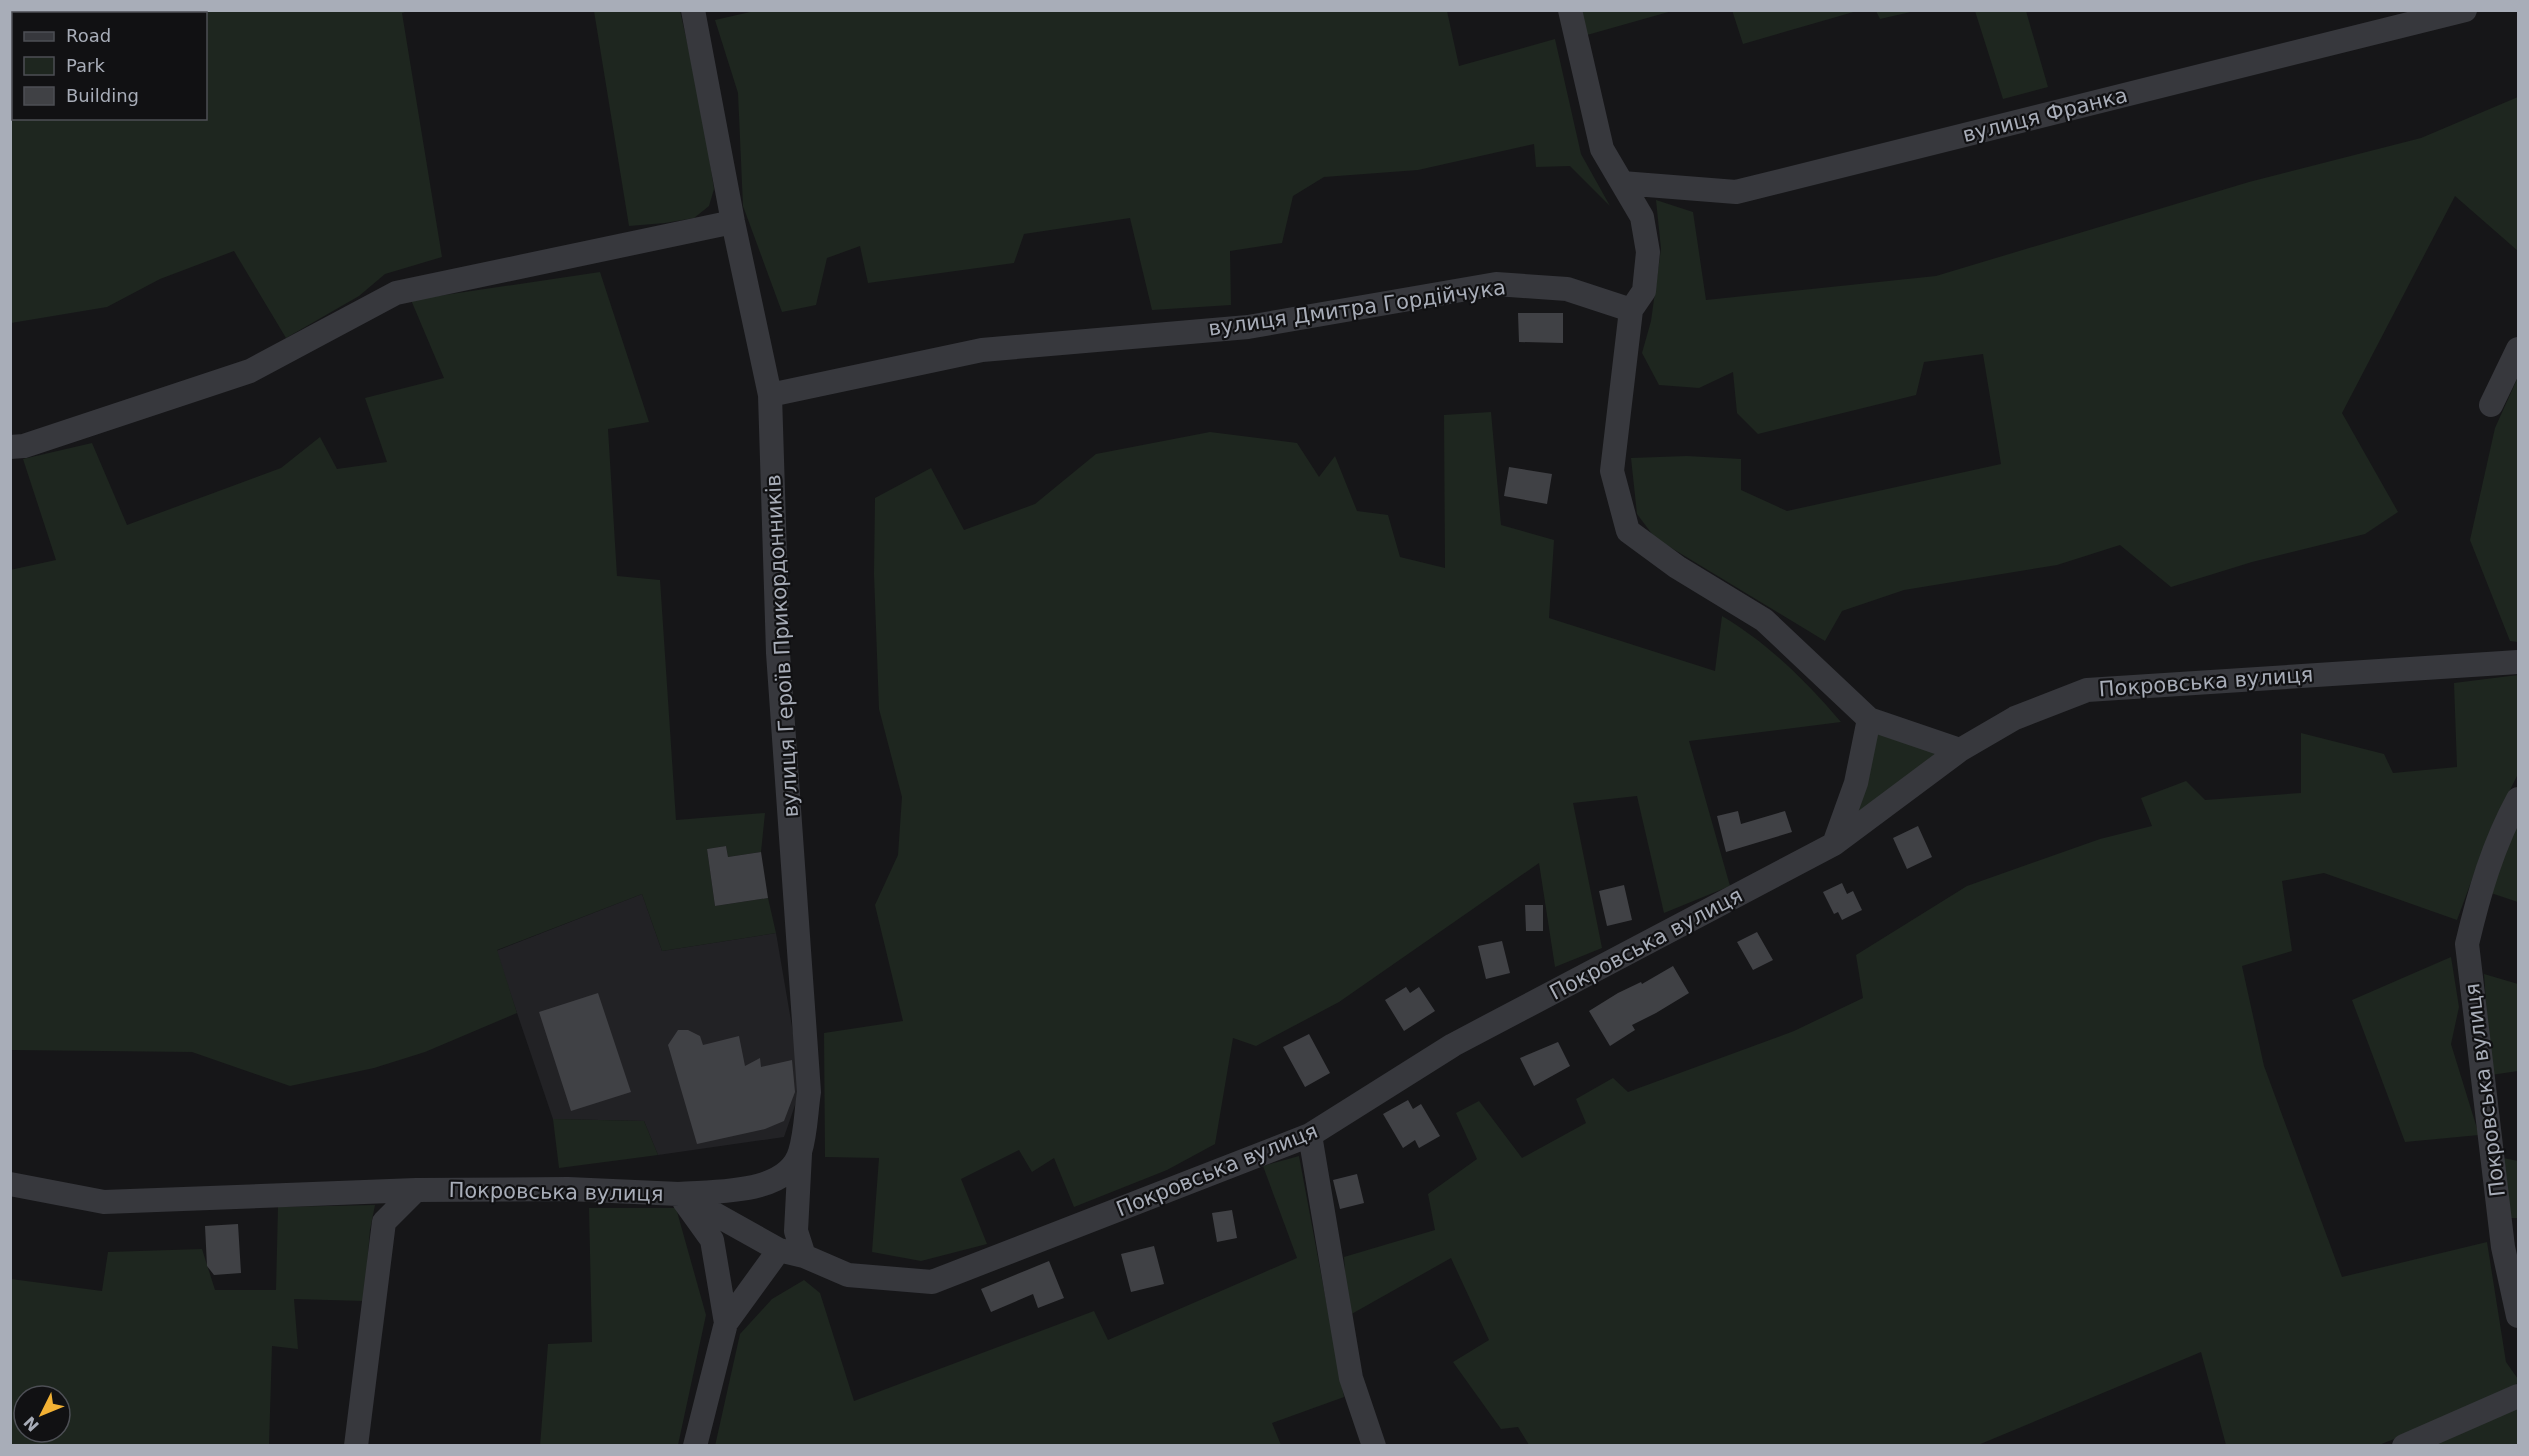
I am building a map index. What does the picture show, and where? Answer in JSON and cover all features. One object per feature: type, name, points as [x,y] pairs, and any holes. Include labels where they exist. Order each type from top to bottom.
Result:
[{"type":"street","name":"вулиця Героїв Прикордонників","points":[[693,10],[733,222],[770,395],[778,653],[809,1092],[800,1154],[796,1231],[804,1256]]},
{"type":"street","points":[[1570,10],[1602,149],[1642,217],[1648,252],[1644,291],[1631,310],[1612,471],[1628,531],[1677,567],[1764,620],[1869,719],[1960,750]]},
{"type":"street","name":"вулиця Франка","points":[[1622,183],[1736,192],[2465,10]]},
{"type":"street","points":[[10,447],[24,446],[250,371],[396,293],[733,222]]},
{"type":"street","name":"вулиця Дмитра Гордійчука","points":[[770,395],[982,350],[1248,327],[1496,284],[1567,289],[1631,310]]},
{"type":"street","points":[[2491,405],[2518,349]]},
{"type":"street","name":"Покровська вулиця","points":[[10,1184],[104,1202],[416,1190],[568,1189],[679,1194],[778,1250],[804,1256],[848,1275],[932,1282],[1310,1136],[1453,1045],[1834,844],[1960,750],[2015,718],[2087,690],[2518,662]]},
{"type":"street","points":[[1834,844],[1857,783],[1869,719]]},
{"type":"street","name":"Покровська вулиця","points":[[2518,800],[2500,833],[2477,900],[2467,944],[2504,1247],[2518,1316]]},
{"type":"street","points":[[1310,1136],[1351,1378],[1374,1446]]},
{"type":"street","points":[[726,1323],[711,1240],[679,1194],[761,1186],[778,1178],[792,1167],[800,1154]]},
{"type":"street","points":[[356,1446],[384,1222],[416,1190]]},
{"type":"street","points":[[695,1446],[726,1323],[778,1250]]},
{"type":"street","points":[[2404,1446],[2518,1396]]},
{"type":"shaded area","points":[[642,894],[662,951],[776,933],[802,1085],[784,1137],[658,1155],[644,1121],[553,1119],[496,951]]},
{"type":"green space","points":[[11,10],[408,11],[402,13],[442,257],[385,274],[359,296],[286,338],[234,251],[160,279],[107,307],[11,323]]},
{"type":"green space","points":[[759,10],[1447,11],[1459,66],[1555,39],[1581,154],[1610,206],[1570,166],[1536,167],[1534,144],[1418,170],[1324,177],[1293,196],[1282,243],[1230,251],[1231,305],[1152,310],[1130,218],[1024,234],[1014,263],[868,283],[860,246],[827,258],[816,305],[782,312],[743,206],[738,93],[715,20]]},
{"type":"green space","points":[[1580,10],[1672,11],[1587,35]]},
{"type":"green space","points":[[1732,10],[1857,10],[1857,11],[1743,44]]},
{"type":"green space","points":[[594,11],[680,11],[701,103],[714,189],[709,206],[694,218],[629,226]]},
{"type":"green space","points":[[1876,11],[1915,11],[1880,19]]},
{"type":"green space","points":[[1975,11],[2026,11],[2048,87],[2003,99]]},
{"type":"green space","points":[[2518,97],[2518,251],[2455,196],[2342,413],[2398,512],[2365,534],[2252,562],[2171,587],[2120,545],[2057,565],[1904,590],[1842,611],[1825,641],[1655,538],[1637,514],[1631,458],[1687,456],[1741,459],[1741,490],[1787,511],[2001,464],[1983,354],[1924,362],[1916,395],[1758,434],[1737,413],[1733,372],[1699,388],[1659,385],[1642,353],[1651,321],[1661,249],[1656,200],[1693,212],[1706,300],[1936,276],[2249,182],[2421,138]]},
{"type":"green space","points":[[600,272],[649,422],[608,429],[617,576],[660,580],[676,820],[765,813],[761,852],[728,857],[726,846],[707,849],[715,906],[768,898],[776,933],[662,951],[642,894],[497,950],[517,1013],[425,1052],[374,1068],[290,1086],[192,1052],[11,1050],[10,570],[56,560],[23,459],[92,443],[127,525],[281,468],[320,437],[337,469],[387,462],[365,398],[444,378],[411,300]]},
{"type":"green space","points":[[2518,377],[2518,642],[2510,641],[2470,540],[2495,428]]},
{"type":"green space","points":[[1491,412],[1501,525],[1554,540],[1549,618],[1715,671],[1722,616],[1756,639],[1786,664],[1841,722],[1689,741],[1730,886],[1664,913],[1637,796],[1573,803],[1602,948],[1555,967],[1539,863],[1339,1002],[1256,1046],[1233,1038],[1215,1144],[1167,1170],[1074,1207],[1054,1158],[1032,1172],[1019,1150],[961,1179],[987,1244],[921,1261],[872,1252],[879,1158],[825,1157],[824,1033],[903,1021],[875,905],[898,855],[902,797],[879,709],[874,574],[875,498],[931,468],[964,530],[1035,504],[1096,454],[1210,432],[1297,443],[1319,477],[1335,456],[1357,511],[1388,515],[1400,557],[1445,568],[1444,415]]},
{"type":"green space","points":[[2518,675],[2518,774],[2491,828],[2457,920],[2324,873],[2282,881],[2292,951],[2242,966],[2264,1066],[2342,1277],[2487,1242],[2506,1362],[2518,1379],[2518,1383],[2465,1411],[2379,1445],[2226,1445],[2201,1352],[1978,1445],[1529,1445],[1518,1427],[1501,1429],[1453,1362],[1489,1340],[1451,1258],[1348,1316],[1344,1257],[1435,1230],[1428,1194],[1477,1159],[1456,1113],[1479,1101],[1522,1158],[1586,1123],[1576,1099],[1613,1078],[1628,1092],[1794,1031],[1863,998],[1856,955],[1967,886],[2100,839],[2152,826],[2141,798],[2186,781],[2205,800],[2301,793],[2301,733],[2384,754],[2393,773],[2457,767],[2454,683]]},
{"type":"green space","points":[[1874,728],[1944,753],[1848,829]]},
{"type":"green space","points":[[2518,815],[2518,902],[2488,892]]},
{"type":"green space","points":[[2451,957],[2459,1007],[2451,1044],[2479,1135],[2405,1142],[2352,1000]]},
{"type":"green space","points":[[2484,974],[2518,984],[2518,1071],[2491,1075]]},
{"type":"green space","points":[[553,1119],[644,1121],[658,1155],[559,1168]]},
{"type":"green space","points":[[1299,1156],[1344,1397],[1272,1423],[1281,1445],[715,1446],[740,1334],[772,1299],[804,1280],[820,1293],[854,1401],[1094,1311],[1108,1340],[1297,1258],[1263,1166]]},
{"type":"green space","points":[[2503,1158],[2518,1161],[2518,1218],[2509,1218]]},
{"type":"green space","points":[[375,1205],[370,1230],[364,1301],[294,1299],[298,1349],[272,1346],[269,1445],[11,1446],[11,1279],[102,1291],[108,1252],[202,1249],[215,1290],[276,1290],[278,1207]]},
{"type":"green space","points":[[589,1208],[676,1208],[706,1315],[678,1445],[540,1446],[548,1344],[592,1342]]},
{"type":"green space","points":[[2518,1396],[2518,1445],[2404,1446]]},
{"type":"building","points":[[1518,313],[1563,313],[1563,343],[1519,342]]},
{"type":"building","points":[[1509,467],[1552,474],[1547,504],[1504,496]]},
{"type":"building","points":[[1738,811],[1741,824],[1785,811],[1792,832],[1726,852],[1717,816]]},
{"type":"building","points":[[1918,826],[1932,857],[1907,869],[1893,838]]},
{"type":"building","points":[[726,846],[728,857],[761,852],[768,898],[715,906],[707,849]]},
{"type":"building","points":[[1842,883],[1847,894],[1853,891],[1862,910],[1842,920],[1838,912],[1834,914],[1823,892]]},
{"type":"building","points":[[1624,885],[1632,920],[1607,926],[1599,891]]},
{"type":"building","points":[[1525,905],[1543,905],[1543,931],[1526,931]]},
{"type":"building","points":[[1757,932],[1773,960],[1753,970],[1737,942]]},
{"type":"building","points":[[1502,941],[1510,973],[1486,979],[1478,946]]},
{"type":"building","points":[[1673,966],[1689,993],[1632,1025],[1635,1030],[1610,1046],[1589,1011],[1618,993],[1641,982],[1642,984]]},
{"type":"building","points":[[1406,987],[1410,993],[1419,987],[1435,1011],[1404,1031],[1385,1000]]},
{"type":"building","points":[[598,993],[631,1092],[571,1111],[539,1012]]},
{"type":"building","points":[[678,1030],[688,1030],[700,1036],[703,1045],[739,1036],[745,1066],[760,1058],[761,1067],[792,1060],[795,1092],[784,1121],[765,1129],[697,1144],[668,1045]]},
{"type":"building","points":[[1309,1034],[1330,1073],[1305,1087],[1283,1047]]},
{"type":"building","points":[[1558,1042],[1570,1066],[1534,1086],[1520,1058]]},
{"type":"building","points":[[1408,1100],[1413,1109],[1421,1104],[1440,1136],[1419,1148],[1415,1140],[1403,1148],[1383,1114]]},
{"type":"building","points":[[1357,1174],[1364,1203],[1340,1209],[1333,1180]]},
{"type":"building","points":[[1232,1210],[1237,1238],[1217,1242],[1212,1213]]},
{"type":"building","points":[[238,1224],[241,1273],[214,1275],[207,1266],[205,1226]]},
{"type":"building","points":[[1154,1246],[1164,1284],[1131,1292],[1121,1254]]},
{"type":"building","points":[[1049,1261],[1064,1298],[1038,1308],[1033,1294],[991,1312],[981,1289]]}]
